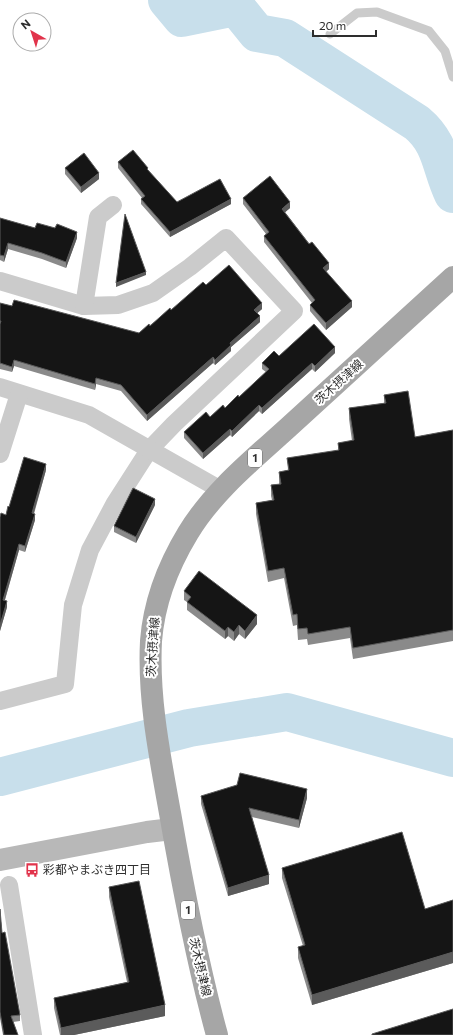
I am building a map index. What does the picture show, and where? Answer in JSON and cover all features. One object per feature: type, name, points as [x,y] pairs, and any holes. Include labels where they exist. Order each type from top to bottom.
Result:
[{"type":"main road","name":"茨木摂津線","points":[[217,1035],[198,960],[181,877],[164,783],[151,692],[151,640],[157,602],[168,570],[189,531],[221,490],[453,277]]},
{"type":"street","points":[[84,306],[98,217],[113,205]]},
{"type":"street","points":[[0,281],[84,306],[118,305],[153,293],[190,267],[226,238],[294,311],[174,424],[149,450],[115,503],[90,550],[74,605],[65,684],[0,701]]},
{"type":"street","points":[[0,387],[89,415],[221,490]]},
{"type":"street","points":[[0,454],[19,394]]},
{"type":"street","points":[[0,860],[172,829]]},
{"type":"street","points":[[9,884],[33,1035]]},
{"type":"lane","points":[[330,34],[357,13],[377,12],[429,31],[445,51],[453,77]]},
{"type":"building","points":[[133,150],[148,168],[147,169],[177,202],[220,179],[231,199],[170,232],[141,199],[145,196],[118,162]]},
{"type":"building","points":[[84,153],[99,173],[81,187],[65,168]]},
{"type":"building","points":[[270,176],[290,202],[282,209],[309,244],[312,242],[329,263],[323,268],[352,301],[326,323],[310,305],[315,300],[264,236],[269,232],[243,198]]},
{"type":"building","points":[[125,214],[146,272],[116,283]]},
{"type":"building","points":[[0,218],[35,228],[37,223],[55,228],[57,224],[77,232],[66,262],[8,243],[4,256],[0,255]]},
{"type":"building","points":[[229,265],[262,303],[254,310],[260,316],[230,343],[231,345],[215,360],[213,357],[147,415],[121,385],[96,378],[95,384],[14,360],[12,367],[0,363],[0,303],[12,306],[14,300],[139,333],[149,324],[150,326],[170,308],[171,310],[203,282],[206,285]]},
{"type":"building","points":[[314,324],[335,347],[315,366],[312,363],[262,408],[259,405],[232,431],[230,429],[203,453],[184,432],[206,412],[210,417],[223,405],[225,408],[238,395],[239,397],[269,369],[262,363],[274,351],[279,356]]},
{"type":"building","points":[[408,391],[415,437],[453,430],[453,630],[353,648],[350,627],[308,634],[307,628],[298,629],[297,614],[293,615],[284,568],[268,571],[256,503],[274,500],[271,485],[281,484],[279,472],[289,470],[287,458],[339,450],[338,443],[354,440],[349,408],[386,403],[384,395]]},
{"type":"building","points":[[24,457],[46,464],[32,513],[35,514],[25,546],[19,544],[3,600],[7,601],[0,625],[0,517],[1,513],[6,515]]},
{"type":"building","points":[[133,488],[155,499],[136,537],[114,526]]},
{"type":"building","points":[[199,571],[257,615],[245,631],[239,625],[234,632],[228,627],[225,631],[187,602],[191,597],[184,591]]},
{"type":"building","points":[[240,773],[307,789],[299,820],[249,808],[269,875],[228,888],[201,796],[237,785]]},
{"type":"building","points":[[402,832],[425,909],[453,900],[453,952],[312,995],[298,947],[305,945],[282,868]]},
{"type":"building","points":[[139,881],[165,1005],[61,1028],[54,998],[129,982],[109,887]]},
{"type":"building","points":[[0,909],[2,933],[5,932],[20,1015],[11,1016],[18,1035],[4,1035],[0,1012]]},
{"type":"building","points":[[453,1009],[453,1035],[372,1035],[372,1034]]},
{"type":"waterway","points":[[167,0],[182,18],[236,7],[257,33],[285,38],[417,123],[425,131],[436,148],[453,194]]},
{"type":"waterway","points":[[0,777],[189,728],[287,712],[453,758]]},
{"type":"place","name":"彩都やまぶき四丁目","points":[[32,870]]}]
